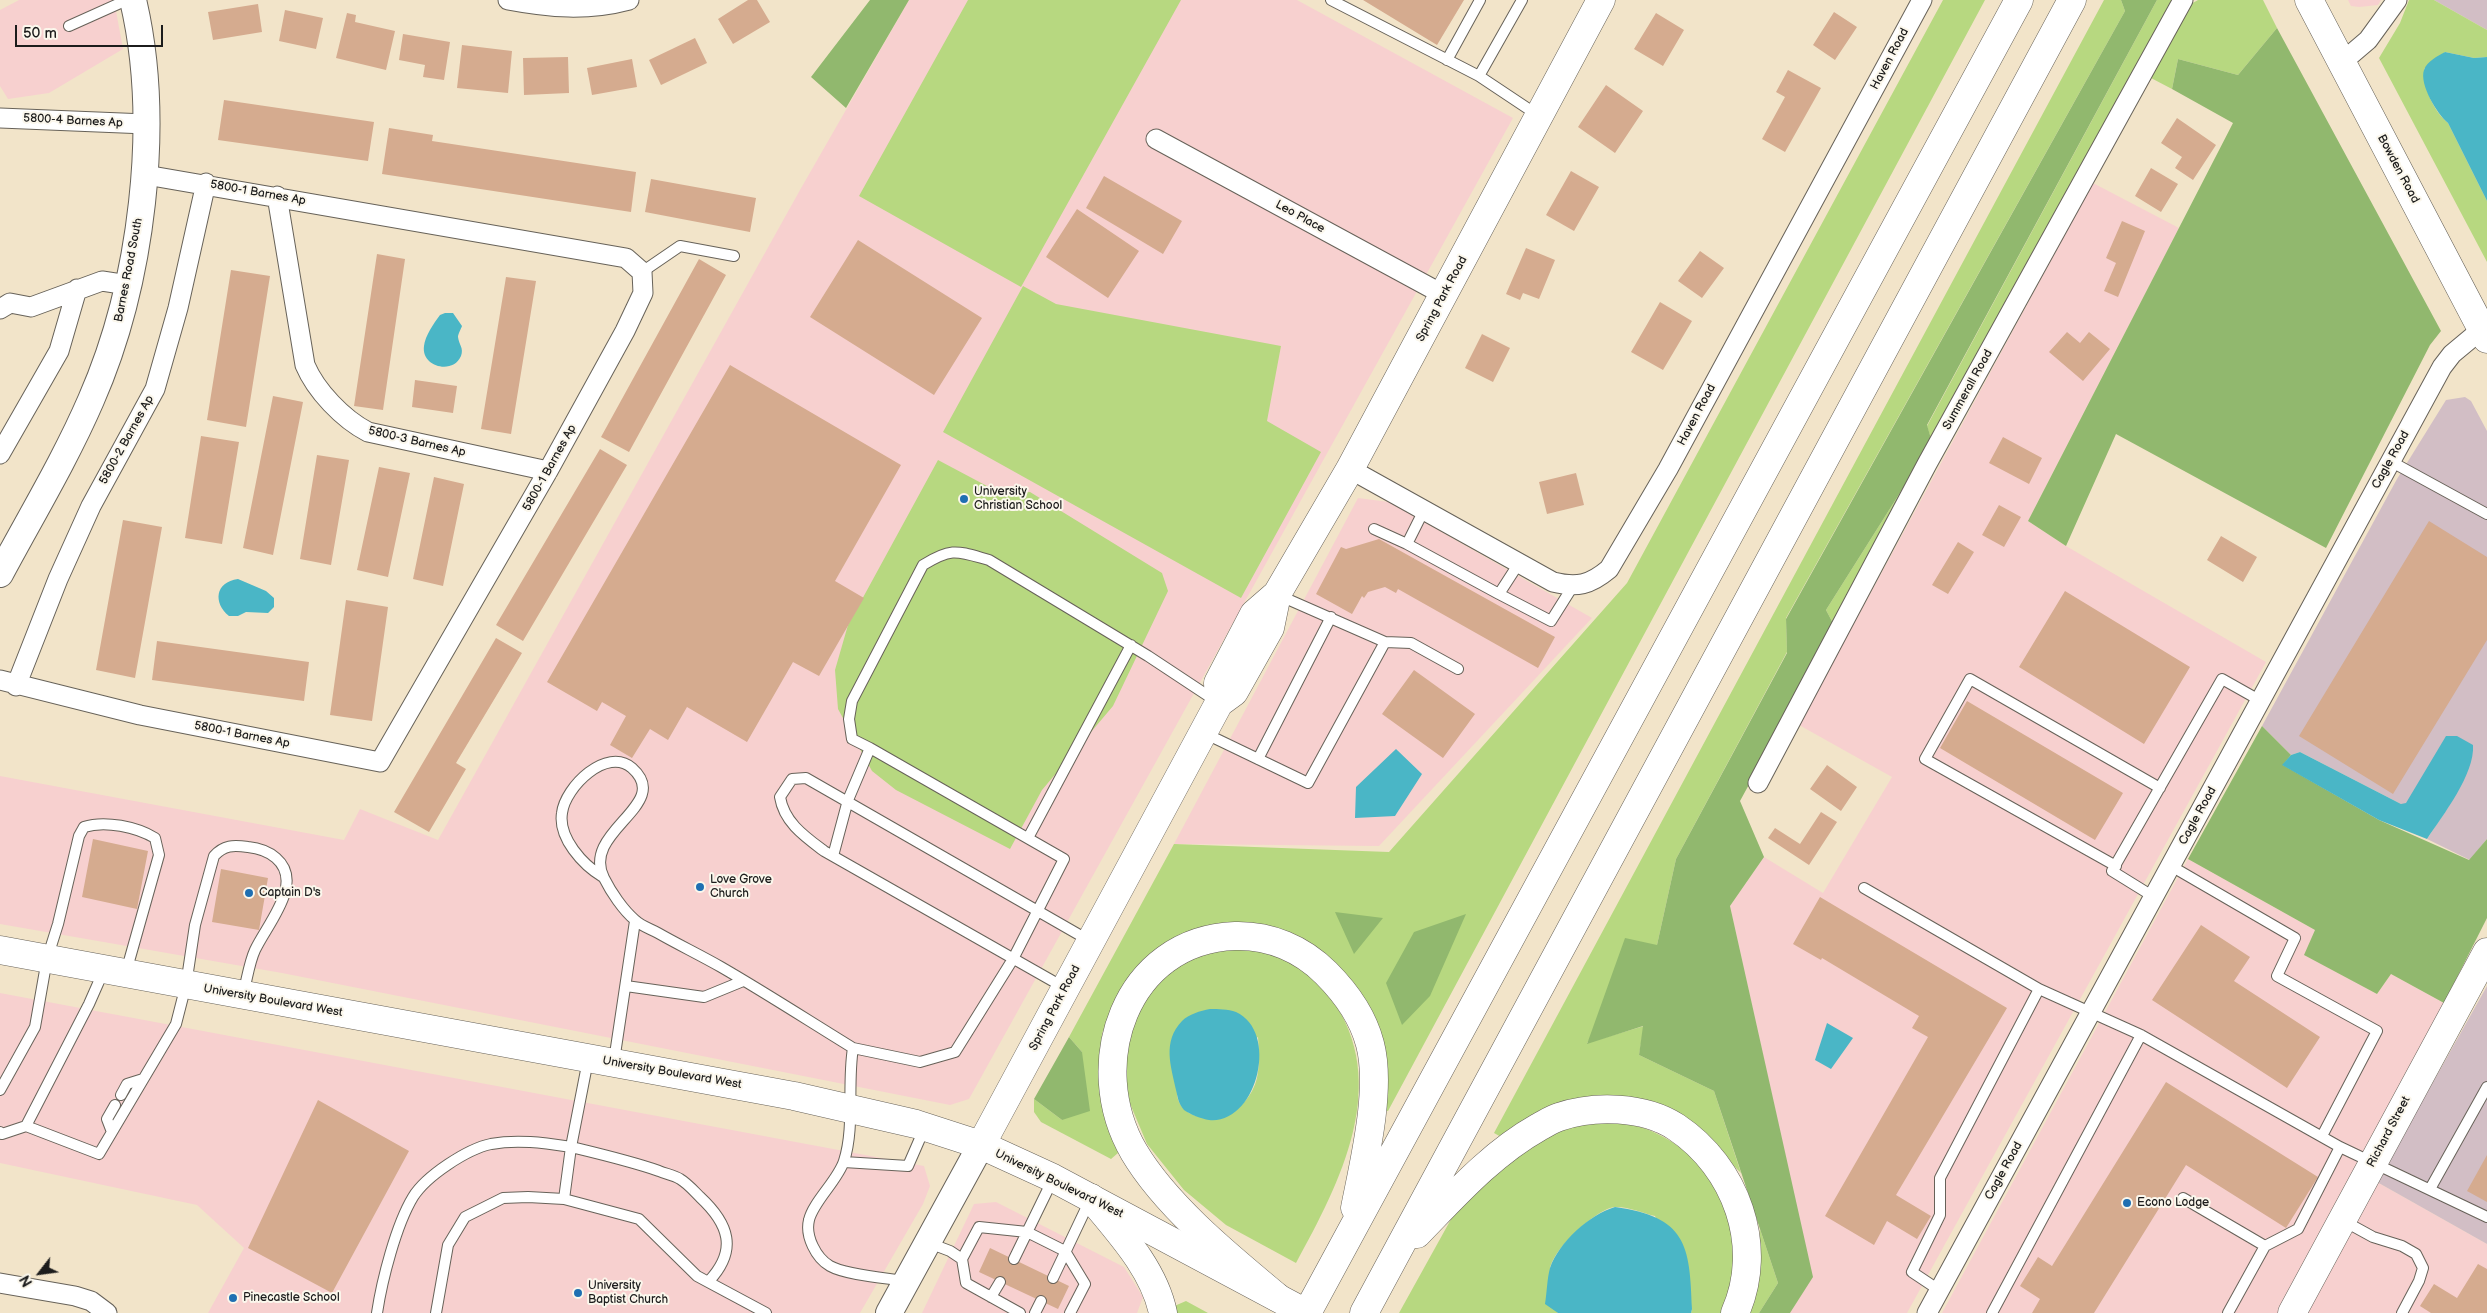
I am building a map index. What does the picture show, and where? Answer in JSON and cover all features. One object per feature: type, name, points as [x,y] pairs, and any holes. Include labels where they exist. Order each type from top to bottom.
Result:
[{"type":"main road","name":"Spring Park Road","points":[[981,1145],[1219,703],[1234,692],[1270,628],[1277,594],[1350,469],[1601,0]]},
{"type":"main road","points":[[1306,1313],[2019,0]]},
{"type":"main road","points":[[1364,1313],[2072,0]]},
{"type":"main road","name":"Bowden Road","points":[[2309,0],[2484,334]]},
{"type":"main road","points":[[1277,1297],[1224,1252],[1165,1192],[1134,1152],[1118,1112],[1112,1078],[1112,1057],[1116,1036],[1129,1002],[1141,984],[1156,966],[1174,953],[1190,945],[1219,937],[1253,936],[1274,941],[1310,957],[1340,987],[1352,1004],[1370,1044],[1374,1065],[1366,1152],[1351,1233]]},
{"type":"main road","name":"University Boulevard West","points":[[0,950],[242,996],[784,1094],[925,1127],[981,1145],[1053,1178],[1306,1313]]},
{"type":"main road","name":"Richard Street","points":[[2292,1313],[2372,1163],[2485,959]]},
{"type":"main road","points":[[1393,1259],[1475,1175],[1517,1139],[1557,1117],[1586,1110],[1611,1108],[1656,1118],[1676,1126],[1704,1150],[1729,1185],[1740,1210],[1746,1235],[1748,1258],[1746,1280],[1735,1313]]},
{"type":"main road","points":[[1091,1198],[1129,1244],[1159,1293],[1163,1313]]},
{"type":"street","name":"Barnes Road South","points":[[0,574],[76,432],[92,398],[118,328],[128,285],[146,175],[143,69],[133,0]]},
{"type":"street","points":[[508,0],[547,7],[576,8],[629,0]]},
{"type":"street","name":"Haven Road","points":[[1573,586],[1598,578],[1609,569],[1673,460],[1922,0]]},
{"type":"street","name":"Summerall Road","points":[[1758,782],[1927,464],[2183,0]]},
{"type":"street","points":[[2341,63],[2368,40],[2398,0]]},
{"type":"street","name":"5800-4 Barnes Ap","points":[[0,118],[146,124]]},
{"type":"street","name":"Leo Place","points":[[1156,138],[1444,295]]},
{"type":"street","name":"5800-1 Barnes Ap","points":[[8,683],[140,715],[380,762],[548,471],[625,331],[643,293],[642,272],[626,258],[206,183],[146,175]]},
{"type":"street","name":"5800-2 Barnes Ap","points":[[8,683],[58,579],[90,506],[155,389],[178,308],[206,183]]},
{"type":"street","name":"5800-3 Barnes Ap","points":[[277,196],[305,365],[317,387],[357,426],[368,432],[548,471]]},
{"type":"street","points":[[0,309],[10,303],[31,307],[102,281],[128,285]]},
{"type":"street","points":[[0,454],[59,351],[77,289]]},
{"type":"street","name":"Cagle Road","points":[[1927,1313],[2442,367],[2452,354],[2484,334]]},
{"type":"street","points":[[1350,469],[1553,582],[1573,586]]},
{"type":"street","name":"Spring Park Road","points":[[890,1313],[981,1145]]},
{"type":"street","points":[[0,1283],[75,1296],[91,1301],[107,1313]]},
{"type":"lane","points":[[70,26],[127,0]]},
{"type":"lane","points":[[1332,0],[1479,76],[1540,116]]},
{"type":"lane","points":[[1447,60],[1480,0]]},
{"type":"lane","points":[[1479,76],[1522,0]]},
{"type":"lane","points":[[642,272],[680,246],[734,256]]},
{"type":"lane","points":[[2390,461],[2487,514]]},
{"type":"lane","points":[[1407,544],[1424,510]]},
{"type":"lane","points":[[1374,529],[1407,544],[1550,621],[1573,586]]},
{"type":"lane","points":[[603,877],[600,859],[603,845],[641,801],[640,776],[632,767],[621,762],[611,762],[588,772],[566,800],[562,812],[566,836],[574,851],[595,872],[603,877],[635,921],[743,981],[853,1048],[920,1062],[955,1052],[1013,959],[1064,858],[852,739],[849,719],[852,701],[923,565],[943,552],[964,553],[988,560],[1131,645],[1219,703]]},
{"type":"lane","points":[[1499,594],[1518,563]]},
{"type":"lane","points":[[1277,594],[1385,642],[1411,643],[1458,670]]},
{"type":"lane","points":[[1258,759],[1330,617]]},
{"type":"lane","points":[[1203,732],[1308,783],[1385,642]]},
{"type":"lane","points":[[1028,838],[1131,645]]},
{"type":"lane","points":[[2116,866],[1925,759],[1970,679],[2160,788]]},
{"type":"lane","points":[[2154,897],[2112,871],[2222,679],[2261,701]]},
{"type":"lane","points":[[833,856],[848,800],[870,748]]},
{"type":"lane","points":[[1066,988],[833,856],[802,834],[782,811],[780,797],[792,779],[806,778],[848,800],[1091,941]]},
{"type":"lane","points":[[0,1090],[35,1027],[46,959],[58,924],[79,836],[84,827],[96,823],[143,831],[155,838],[159,855],[115,971],[89,1004],[26,1126]]},
{"type":"lane","points":[[0,1132],[2,1134],[26,1126],[99,1154],[176,1024],[186,985],[195,925],[214,856],[221,849],[232,845],[256,848],[271,854],[281,863],[287,875],[287,886],[271,924],[255,950],[242,996]]},
{"type":"lane","points":[[2171,866],[2295,938],[2277,976],[2377,1031],[2322,1136]]},
{"type":"lane","points":[[1864,888],[2039,989],[2141,1035],[2340,1147],[2487,1217]]},
{"type":"lane","points":[[564,1199],[570,1146],[626,986],[635,921]]},
{"type":"lane","points":[[626,986],[704,997],[743,981]]},
{"type":"lane","points":[[1939,1290],[1912,1272],[1940,1215],[1940,1178],[2039,989]]},
{"type":"lane","points":[[1992,1313],[2141,1035]]},
{"type":"lane","points":[[853,1048],[850,1071],[851,1109],[844,1162],[809,1220],[809,1236],[818,1254],[830,1266],[860,1274],[907,1281]]},
{"type":"lane","points":[[121,1095],[127,1084],[143,1079]]},
{"type":"lane","points":[[2430,1190],[2487,1088]]},
{"type":"lane","points":[[112,1132],[107,1119],[115,1105]]},
{"type":"lane","points":[[844,1162],[908,1166],[925,1127]]},
{"type":"lane","points":[[377,1313],[380,1291],[400,1223],[414,1195],[447,1165],[470,1151],[491,1144],[529,1141],[570,1146],[636,1163],[681,1179],[714,1210],[728,1240],[727,1256],[722,1268],[710,1281]]},
{"type":"lane","points":[[2228,1313],[2265,1246],[2298,1229],[2340,1147]]},
{"type":"lane","points":[[1014,1259],[1053,1178]]},
{"type":"lane","points":[[436,1313],[448,1245],[465,1217],[503,1198],[564,1199],[639,1219],[697,1276],[710,1281],[766,1313]]},
{"type":"lane","points":[[1052,1278],[1091,1198]]},
{"type":"lane","points":[[2183,1198],[2265,1246]]},
{"type":"lane","points":[[2342,1220],[2373,1237],[2402,1246],[2416,1254],[2423,1268],[2420,1280],[2402,1313]]},
{"type":"lane","points":[[1020,1313],[966,1283],[962,1259],[979,1227],[1027,1232],[1065,1252],[1085,1284],[1070,1313]]},
{"type":"lane","points":[[928,1243],[950,1251],[962,1259]]},
{"type":"lane","points":[[991,1297],[1000,1282]]},
{"type":"lane","points":[[1035,1313],[1041,1301]]},
{"type":"shaded area","points":[[19,0],[114,0],[123,49],[49,93],[8,99],[0,86],[0,10]]},
{"type":"shaded area","name":"University Christian School","points":[[909,0],[1297,0],[1513,118],[969,1099],[950,1105],[282,973],[0,924],[0,776],[344,840],[360,809],[438,840],[800,190]]},
{"type":"shaded area","points":[[2348,0],[2381,0],[2378,5],[2359,7],[2351,6]]},
{"type":"shaded area","points":[[2434,0],[2487,0],[2487,30]]},
{"type":"shaded area","points":[[2093,183],[2179,228],[2028,521],[2066,546],[2266,662],[1907,1313],[1790,1313],[1812,1277],[1730,906],[1764,857],[1823,893],[1892,777],[1799,725]]},
{"type":"shaded area","points":[[2465,397],[2471,401],[2487,431],[2487,839],[2470,860],[2427,839],[2449,806],[2401,804],[2300,752],[2291,755],[2262,726],[2397,479],[2446,400]]},
{"type":"shaded area","points":[[1358,498],[1389,502],[1592,618],[1379,846],[1174,844]]},
{"type":"shaded area","points":[[2188,859],[2315,930],[2305,955],[2377,994],[2391,974],[2444,1003],[2279,1313],[1942,1313]]},
{"type":"shaded area","points":[[2487,986],[2487,1244],[2377,1182]]},
{"type":"shaded area","points":[[0,993],[924,1166],[930,1186],[923,1204],[860,1313],[208,1313],[244,1248],[197,1205],[0,1163]]},
{"type":"shaded area","points":[[2377,1182],[2487,1244],[2487,1313],[2307,1313]]},
{"type":"shaded area","points":[[996,1202],[1124,1267],[1143,1297],[1137,1313],[922,1313],[974,1204]]},
{"type":"green space","points":[[870,0],[909,0],[846,108],[811,77]]},
{"type":"green space","points":[[968,0],[1181,0],[1021,287],[859,196]]},
{"type":"green space","points":[[1943,0],[1985,0],[1388,1111],[1381,1110],[1376,1031],[1262,925],[1204,927],[1164,947],[1129,981],[1102,1033],[1100,1083],[1118,1153],[1111,1159],[1041,1122],[1034,1112],[1034,1099],[1062,1120],[1082,1052],[1069,1037],[1174,844],[1389,852],[1627,583]]},
{"type":"green space","points":[[2104,0],[2121,0],[2125,11],[1786,618],[1787,652],[1676,859],[1657,945],[1587,1043],[1644,1026],[1639,1055],[1714,1091],[1741,1173],[1692,1125],[1644,1102],[1503,1138],[1494,1133]]},
{"type":"green space","points":[[2121,0],[2157,0],[1927,425],[1932,442],[1826,610],[1835,627],[1740,801],[1764,857],[1730,906],[1813,1277],[1790,1313],[1759,1313],[1778,1283],[1714,1091],[1639,1055],[1643,1026],[1587,1044],[1625,938],[1657,945],[1676,859],[1787,653],[1786,619],[2125,11]]},
{"type":"green space","points":[[2157,0],[2174,0],[1835,627],[1826,610],[1932,442],[1927,426]]},
{"type":"green space","points":[[2198,0],[2263,0],[2277,28],[2238,75],[2178,59],[2172,89],[2151,78],[2191,4]]},
{"type":"green space","points":[[2409,0],[2434,0],[2487,30],[2487,57],[2474,58],[2445,52],[2424,69],[2424,77],[2430,99],[2448,123],[2487,201],[2487,262],[2379,58],[2400,23]]},
{"type":"green space","points":[[2277,28],[2441,331],[2430,345],[2326,548],[2116,434],[2066,546],[2028,521],[2233,123],[2172,89],[2178,59],[2238,75]]},
{"type":"green space","points":[[1023,286],[1056,304],[1281,346],[1267,421],[1321,452],[1241,598],[943,432]]},
{"type":"green space","points":[[938,460],[1002,494],[1030,492],[1162,573],[1168,591],[1113,706],[1042,790],[1010,849],[896,790],[872,771],[838,709],[835,670],[848,625]]},
{"type":"green space","points":[[2262,726],[2291,755],[2283,765],[2379,820],[2469,860],[2487,839],[2487,918],[2444,1003],[2391,974],[2377,994],[2304,955],[2315,930],[2188,859]]},
{"type":"green space","points":[[1335,912],[1383,918],[1354,954]]},
{"type":"green space","points":[[1466,914],[1430,996],[1402,1025],[1386,983],[1414,932]]},
{"type":"green space","points":[[1221,949],[1252,949],[1263,951],[1285,960],[1306,973],[1324,989],[1349,1031],[1357,1064],[1358,1098],[1353,1132],[1329,1200],[1296,1263],[1226,1225],[1184,1190],[1147,1144],[1123,1087],[1131,1023],[1160,979],[1191,958]],"holes":[[[1258,1037],[1259,1064],[1257,1078],[1251,1093],[1239,1107],[1229,1114],[1209,1118],[1191,1114],[1183,1108],[1177,1091]]]},
{"type":"green space","points":[[1069,1037],[1082,1052],[1090,1111],[1062,1120],[1034,1099]]},
{"type":"green space","points":[[1590,1122],[1620,1123],[1636,1126],[1657,1134],[1677,1145],[1694,1159],[1709,1177],[1721,1196],[1730,1217],[1735,1239],[1736,1261],[1733,1281],[1723,1313],[1691,1313],[1692,1309],[1655,1216],[1614,1207],[1596,1215],[1575,1232],[1552,1262],[1550,1270],[1551,1285],[1555,1309],[1558,1313],[1399,1313],[1455,1212],[1464,1200],[1544,1135]]},
{"type":"green space","points":[[1760,1229],[1778,1283],[1759,1313],[1745,1313],[1757,1290]]},
{"type":"green space","points":[[1186,1301],[1208,1313],[1173,1313],[1172,1307]]},
{"type":"water","points":[[2445,52],[2474,58],[2487,57],[2487,201],[2448,123],[2434,106],[2426,91],[2423,76],[2425,67],[2433,59]]},
{"type":"water","points":[[453,313],[462,326],[458,337],[462,353],[457,362],[445,367],[438,366],[427,359],[424,353],[424,346],[426,338],[440,315]]},
{"type":"water","points":[[238,579],[266,591],[274,598],[274,607],[268,613],[246,612],[238,616],[229,616],[220,605],[219,594],[225,584]]},
{"type":"water","points":[[2446,736],[2457,736],[2473,745],[2472,756],[2469,769],[2457,794],[2427,839],[2379,820],[2282,765],[2291,755],[2300,752],[2401,804],[2406,803]]},
{"type":"water","points":[[1396,749],[1422,774],[1395,816],[1355,818],[1356,787]]},
{"type":"water","points":[[1210,1009],[1236,1012],[1249,1023],[1257,1038],[1259,1056],[1257,1075],[1250,1093],[1240,1108],[1226,1118],[1209,1120],[1189,1113],[1180,1105],[1170,1063],[1170,1046],[1172,1037],[1182,1021],[1191,1015]]},
{"type":"water","points":[[1827,1023],[1853,1038],[1831,1069],[1815,1060]]},
{"type":"water","points":[[1615,1207],[1657,1218],[1670,1227],[1679,1237],[1689,1267],[1691,1313],[1558,1313],[1545,1304],[1550,1268],[1560,1249],[1585,1223]]},
{"type":"building","points":[[748,0],[757,0],[770,22],[733,44],[718,19]]},
{"type":"building","points":[[1363,0],[1464,0],[1437,45]]},
{"type":"building","points":[[258,4],[262,32],[213,40],[208,12]]},
{"type":"building","points":[[285,10],[323,18],[316,49],[279,41]]},
{"type":"building","points":[[1834,12],[1857,27],[1835,60],[1813,45]]},
{"type":"building","points":[[347,13],[356,15],[355,22],[395,31],[386,70],[336,58]]},
{"type":"building","points":[[1656,13],[1684,30],[1663,66],[1634,49]]},
{"type":"building","points":[[403,34],[450,42],[444,80],[423,77],[425,65],[399,60]]},
{"type":"building","points":[[695,38],[707,63],[661,85],[649,60]]},
{"type":"building","points":[[462,45],[512,51],[508,93],[457,88]]},
{"type":"building","points":[[568,57],[569,93],[524,95],[523,58]]},
{"type":"building","points":[[632,59],[637,87],[592,95],[587,68]]},
{"type":"building","points":[[1788,70],[1821,88],[1785,152],[1762,139],[1785,97],[1776,92]]},
{"type":"building","points":[[1606,85],[1643,111],[1615,153],[1578,127]]},
{"type":"building","points":[[224,100],[374,122],[368,161],[218,140]]},
{"type":"building","points":[[2177,118],[2216,145],[2193,180],[2175,168],[2182,157],[2161,143]]},
{"type":"building","points":[[389,128],[433,135],[432,141],[636,172],[631,212],[382,174]]},
{"type":"building","points":[[2151,168],[2178,184],[2161,212],[2135,196]]},
{"type":"building","points":[[1571,171],[1599,187],[1574,231],[1546,215]]},
{"type":"building","points":[[1104,176],[1182,221],[1163,254],[1086,208]]},
{"type":"building","points":[[651,179],[756,198],[750,232],[645,212]]},
{"type":"building","points":[[1077,209],[1139,251],[1108,298],[1046,257]]},
{"type":"building","points":[[2122,221],[2145,231],[2118,297],[2104,291],[2116,263],[2106,258]]},
{"type":"building","points":[[858,240],[982,318],[934,395],[810,317]]},
{"type":"building","points":[[1526,248],[1555,260],[1539,299],[1523,293],[1520,300],[1506,294]]},
{"type":"building","points":[[1700,251],[1724,268],[1702,298],[1678,281]]},
{"type":"building","points":[[377,254],[405,259],[383,410],[354,406]]},
{"type":"building","points":[[699,259],[726,275],[629,452],[601,437]]},
{"type":"building","points":[[231,270],[270,276],[246,427],[207,420]]},
{"type":"building","points":[[506,277],[536,281],[511,434],[481,429]]},
{"type":"building","points":[[1660,302],[1692,321],[1663,370],[1631,352]]},
{"type":"building","points":[[2067,332],[2080,343],[2089,332],[2110,349],[2083,381],[2049,352]]},
{"type":"building","points":[[1482,334],[1510,348],[1493,382],[1465,368]]},
{"type":"building","points":[[730,365],[901,465],[835,581],[864,598],[819,676],[793,662],[747,742],[687,707],[668,740],[650,729],[632,758],[610,745],[626,716],[602,702],[597,711],[547,682]]},
{"type":"building","points":[[415,380],[457,386],[453,413],[412,407]]},
{"type":"building","points":[[273,396],[303,402],[273,555],[243,548]]},
{"type":"building","points":[[201,436],[239,442],[222,544],[185,538]]},
{"type":"building","points":[[2003,437],[2042,458],[2029,484],[1989,463]]},
{"type":"building","points":[[600,449],[627,465],[523,641],[496,625]]},
{"type":"building","points":[[317,455],[349,460],[331,565],[300,559]]},
{"type":"building","points":[[379,467],[410,473],[388,577],[357,570]]},
{"type":"building","points":[[1576,473],[1584,505],[1547,514],[1539,482]]},
{"type":"building","points":[[434,477],[464,484],[443,586],[413,579]]},
{"type":"building","points":[[1999,505],[2021,517],[2004,547],[1982,535]]},
{"type":"building","points":[[123,520],[162,527],[135,678],[96,670]]},
{"type":"building","points":[[2429,521],[2487,557],[2487,640],[2393,794],[2299,736]]},
{"type":"building","points":[[2221,536],[2257,557],[2243,582],[2207,560]]},
{"type":"building","points":[[1379,539],[1555,637],[1538,668],[1398,589],[1396,593],[1385,587],[1368,592],[1364,598],[1362,596],[1352,614],[1316,594],[1341,547],[1346,549]]},
{"type":"building","points":[[1958,542],[1974,552],[1948,594],[1932,585]]},
{"type":"building","points":[[2065,591],[2190,667],[2144,744],[2019,667]]},
{"type":"building","points":[[346,600],[388,607],[372,721],[330,715]]},
{"type":"building","points":[[496,638],[522,653],[456,763],[466,769],[429,832],[394,812]]},
{"type":"building","points":[[157,641],[309,662],[304,701],[152,680]]},
{"type":"building","points":[[1414,670],[1475,714],[1443,758],[1382,714]]},
{"type":"building","points":[[1967,701],[2123,793],[2095,840],[1940,748]]},
{"type":"building","points":[[1827,765],[1857,787],[1841,811],[1810,789]]},
{"type":"building","points":[[1821,812],[1837,822],[1809,865],[1768,838],[1775,828],[1800,844]]},
{"type":"building","points":[[93,839],[148,851],[137,909],[82,897]]},
{"type":"building","points":[[221,869],[268,878],[259,930],[212,922]]},
{"type":"building","points":[[1820,897],[2007,1008],[1896,1195],[1931,1216],[1917,1239],[1887,1221],[1874,1245],[1825,1216],[1928,1037],[1912,1028],[1919,1016],[1822,958],[1821,960],[1793,944]]},
{"type":"building","points":[[2201,925],[2250,957],[2234,981],[2320,1037],[2287,1088],[2152,1000]]},
{"type":"building","name":"Econo Lodge","points":[[2166,1082],[2318,1177],[2286,1228],[2186,1165],[2094,1313],[2032,1313],[2040,1299],[2020,1286],[2038,1257],[2052,1266]]},
{"type":"building","points":[[318,1100],[409,1151],[332,1293],[248,1248]]},
{"type":"building","points":[[2487,1155],[2487,1202],[2467,1191]]},
{"type":"building","points":[[990,1248],[1069,1286],[1058,1309],[979,1272]]},
{"type":"building","points":[[2478,1264],[2487,1269],[2487,1313],[2431,1313],[2420,1306],[2434,1284],[2457,1298]]},
{"type":"place","name":"University Christian School","points":[[964,499]]},
{"type":"place","name":"Love Grove Church","points":[[700,887]]},
{"type":"place","name":"Captain D's","points":[[249,893]]},
{"type":"place","name":"Econo Lodge","points":[[2127,1203]]},
{"type":"place","name":"University Baptist Church","points":[[578,1293]]},
{"type":"place","name":"Pinecastle School","points":[[233,1298]]}]
